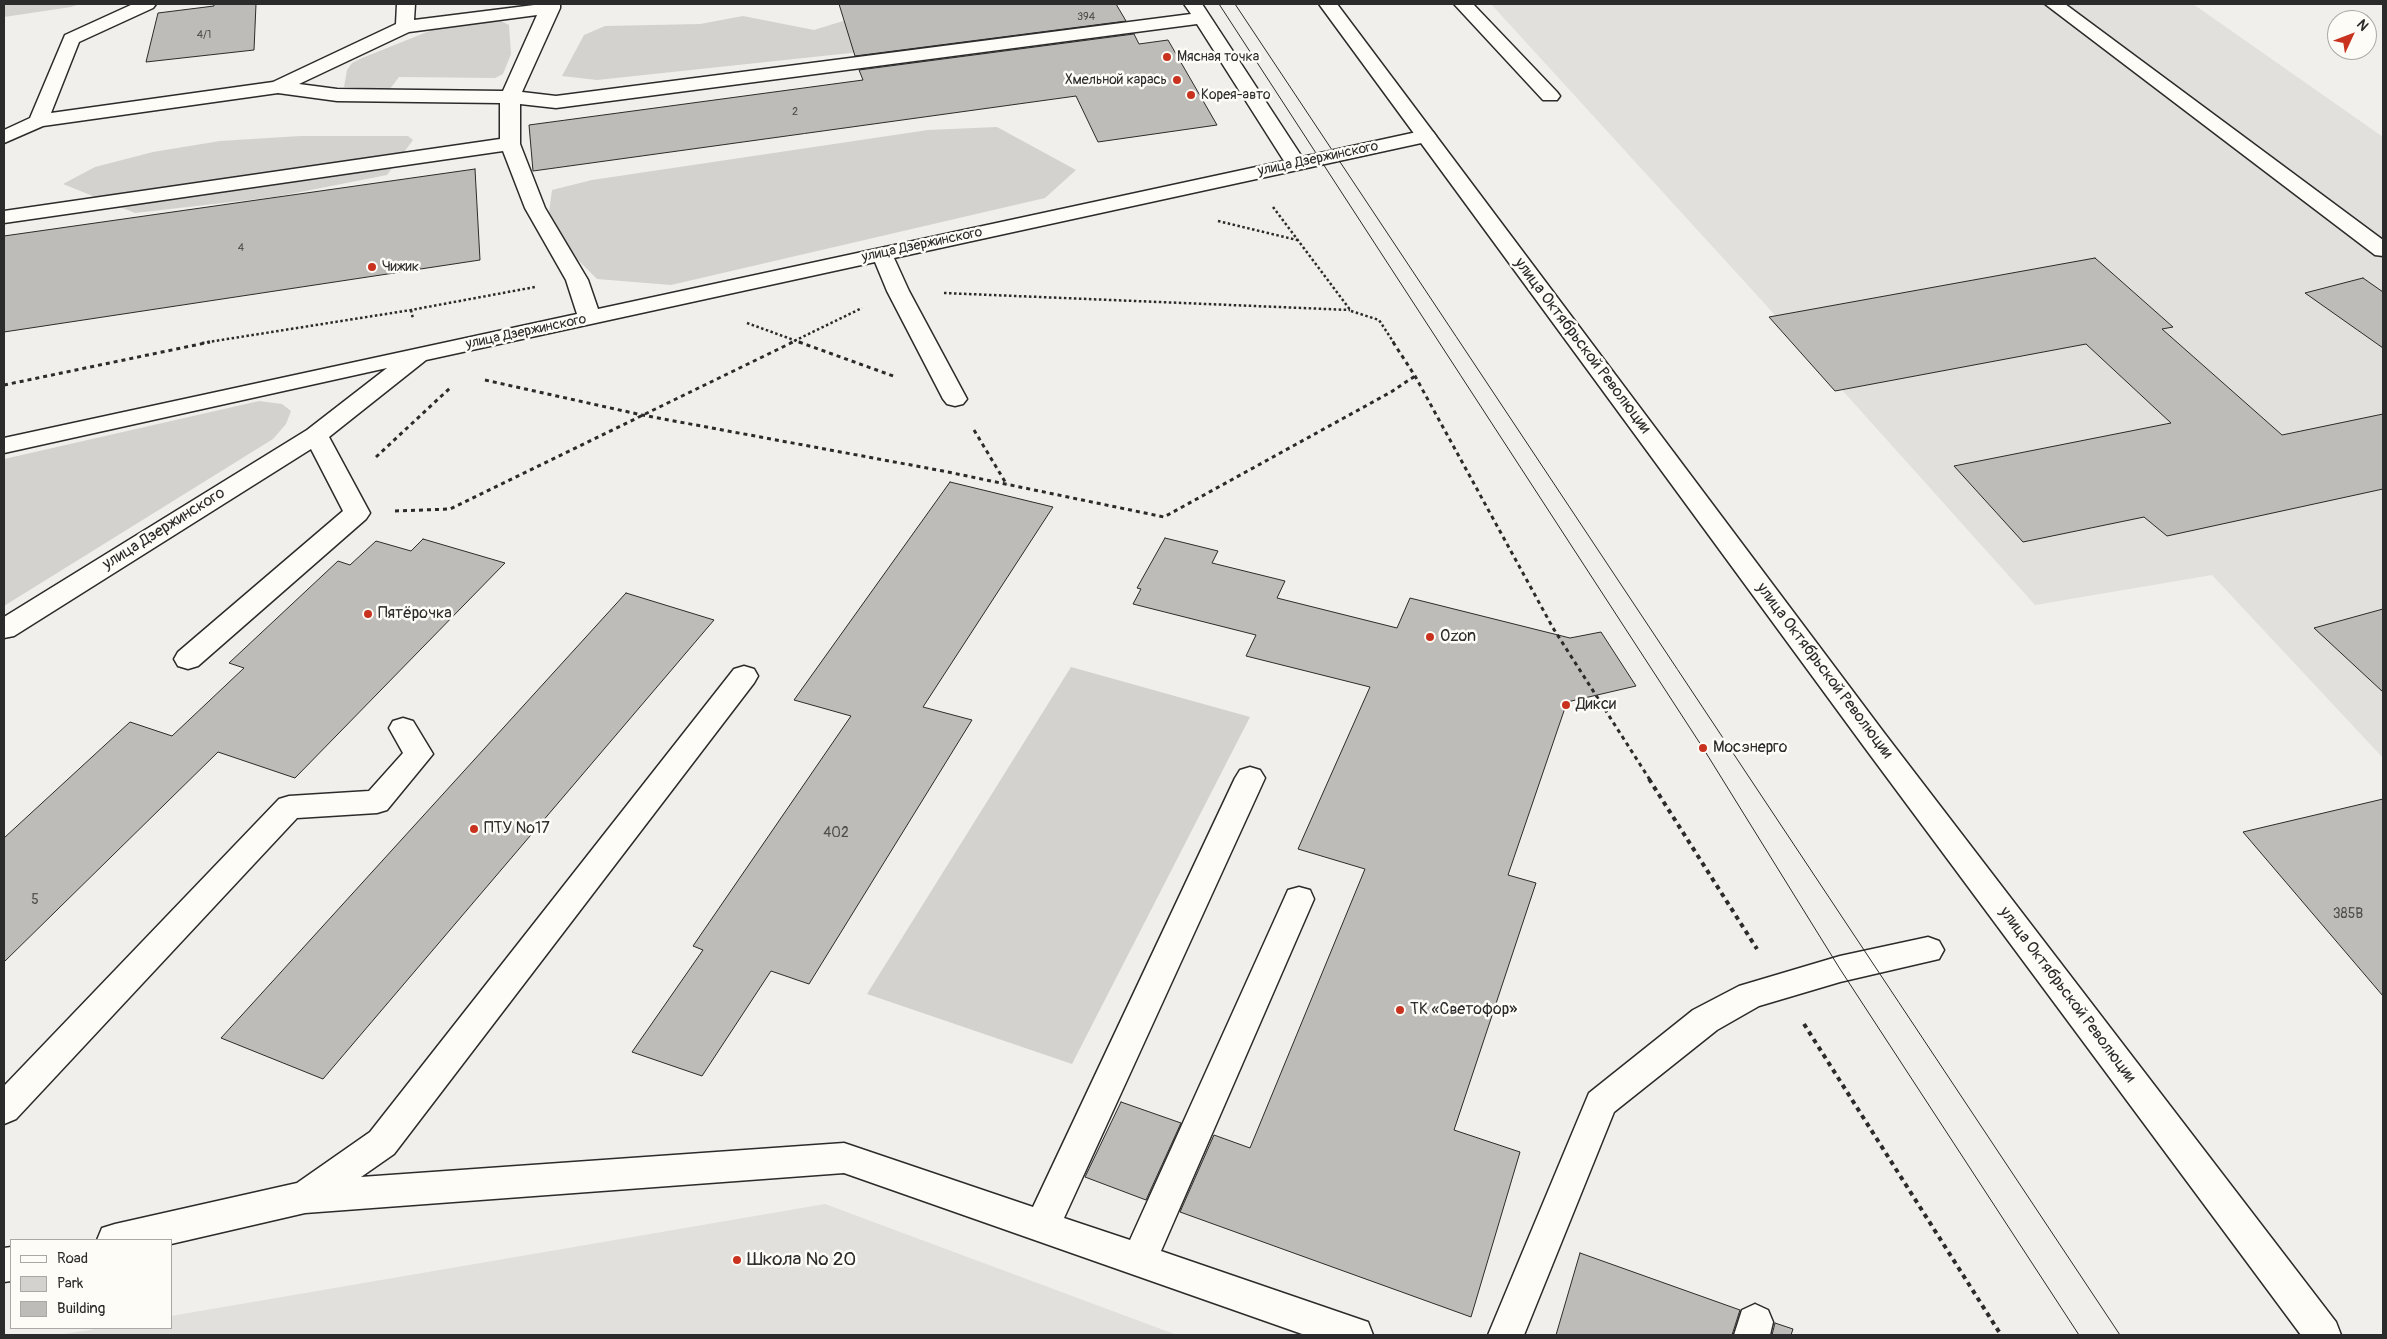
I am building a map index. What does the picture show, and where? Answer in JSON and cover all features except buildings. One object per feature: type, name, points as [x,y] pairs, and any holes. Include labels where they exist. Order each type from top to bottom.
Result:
[{"type":"street","points":[[38,121],[71,39],[147,4]]},
{"type":"street","points":[[405,27],[406,4]]},
{"type":"street","name":"улица Октябрьской Революции","points":[[1328,4],[1870,733],[2323,1335]]},
{"type":"street","points":[[1463,4],[1550,96]]},
{"type":"street","points":[[2054,4],[2383,250]]},
{"type":"street","points":[[278,87],[405,27],[551,6]]},
{"type":"street","points":[[551,6],[510,97],[510,144],[535,208],[578,280],[590,318]]},
{"type":"street","points":[[4,137],[38,121],[278,87],[337,95],[510,97],[556,102],[1198,11],[1296,164]]},
{"type":"street","name":"улица Дзержинского","points":[[4,445],[1426,136]]},
{"type":"street","points":[[4,217],[510,144]]},
{"type":"street","points":[[882,254],[898,291],[955,399]]},
{"type":"street","name":"улица Дзержинского","points":[[4,629],[316,435],[418,355]]},
{"type":"street","points":[[188,659],[357,513],[316,435]]},
{"type":"street","points":[[305,1197],[382,1143],[744,676]]},
{"type":"street","points":[[4,1109],[290,807],[377,802],[420,754],[403,728]]},
{"type":"street","points":[[1042,1226],[1250,778]]},
{"type":"street","points":[[1139,1261],[1299,899]]},
{"type":"street","points":[[1506,1335],[1602,1103],[1705,1020],[1750,995],[1871,961],[1928,950]]},
{"type":"street","points":[[119,1239],[305,1197],[844,1158],[1355,1335]]},
{"type":"path","points":[[1249,174],[1351,310]]},
{"type":"path","points":[[4,385],[189,345],[412,310],[578,280]]},
{"type":"path","points":[[357,513],[450,509],[898,291],[1351,310],[1379,320],[1415,376],[1553,628],[2001,1335]]},
{"type":"path","points":[[676,299],[796,340],[955,399],[1007,485]]},
{"type":"path","points":[[412,310],[418,355],[463,376],[642,415],[1007,485],[1164,518],[1391,392],[1415,376]]},
{"type":"path","points":[[343,487],[463,376]]},
{"type":"shaded area","points":[[1491,4],[2193,4],[2383,137],[2383,758],[2212,575],[2035,605],[1764,303]]},
{"type":"shaded area","name":"Школа № 20","points":[[825,1204],[1177,1335],[58,1335],[95,1329],[172,1329],[172,1316]]},
{"type":"green space","points":[[4,4],[80,4],[4,17]]},
{"type":"green space","points":[[898,4],[999,4],[993,24],[860,52],[597,80],[562,76],[584,35],[605,26],[700,24],[743,16],[814,30]]},
{"type":"green space","points":[[484,21],[501,21],[509,25],[511,54],[503,74],[495,78],[399,77],[390,89],[344,87],[347,70],[352,63],[362,58],[437,28]]},
{"type":"green space","points":[[997,127],[1076,170],[1045,198],[671,285],[597,279],[574,256],[549,212],[552,190],[592,180],[928,130]]},
{"type":"green space","points":[[300,136],[408,136],[413,140],[387,175],[275,197],[135,213],[63,184],[95,167],[153,152],[220,141]]},
{"type":"green space","points":[[259,401],[282,404],[291,411],[286,424],[273,439],[4,606],[4,459]]},
{"type":"green space","points":[[1071,667],[1250,717],[1072,1064],[867,994]]},
{"type":"tram line","points":[[1219,4],[1703,748],[1840,969],[2079,1335]]},
{"type":"tram line","points":[[1235,4],[2120,1335]]},
{"type":"place","name":"Мясная точка","points":[[1167,57]]},
{"type":"place","name":"Хмельной карась","points":[[1177,80]]},
{"type":"place","name":"Корея-авто","points":[[1191,95]]},
{"type":"place","name":"Чижик","points":[[372,267]]},
{"type":"place","name":"Пятёрочка","points":[[368,614]]},
{"type":"place","name":"Ozon","points":[[1430,637]]},
{"type":"place","name":"Дикси","points":[[1566,705]]},
{"type":"place","name":"Мосэнерго","points":[[1703,748]]},
{"type":"place","name":"ПТУ №17","points":[[474,829]]},
{"type":"place","name":"ТК «Светофор»","points":[[1400,1010]]},
{"type":"place","name":"Школа № 20","points":[[737,1260]]}]
